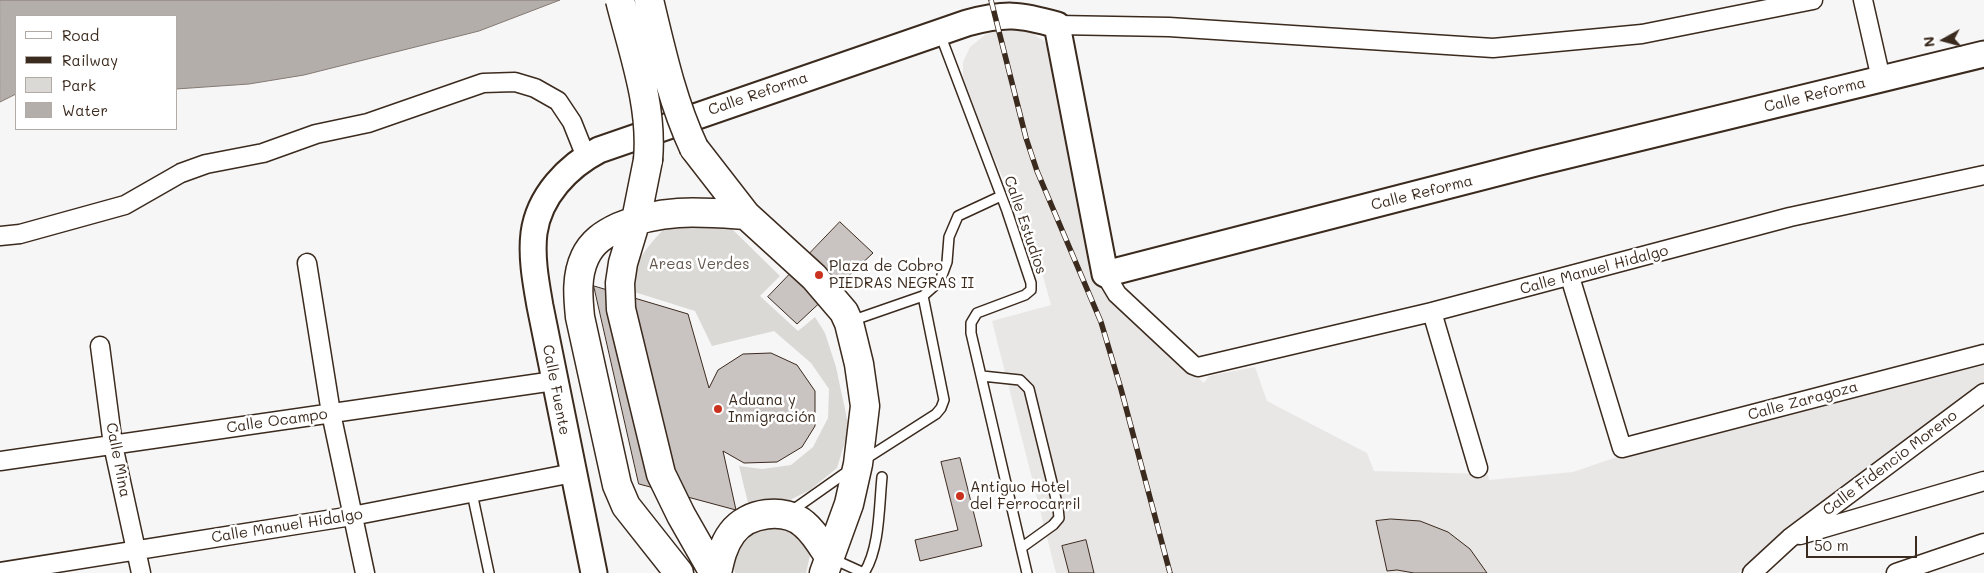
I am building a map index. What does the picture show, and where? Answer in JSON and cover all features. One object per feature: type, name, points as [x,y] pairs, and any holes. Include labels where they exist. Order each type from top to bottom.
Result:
[{"type":"highway","points":[[620,0],[648,111],[650,139],[648,160],[636,220],[621,276],[621,309],[661,474],[680,515],[716,573]]},
{"type":"highway","points":[[649,0],[671,89],[683,125],[694,148],[746,215],[814,277],[844,312],[849,322],[859,364],[865,406],[858,464],[849,504],[827,565]]},
{"type":"highway","points":[[679,573],[630,512],[617,485],[580,317],[577,294],[579,275],[584,257],[603,234],[636,220],[666,213],[698,212],[746,215]]},
{"type":"highway","points":[[716,573],[722,551],[732,532],[750,518],[773,513],[788,514],[804,523],[827,565]]},
{"type":"street","points":[[1106,274],[1057,25],[1170,27],[1493,48],[1642,34],[1814,0]]},
{"type":"street","points":[[1863,0],[1881,79]]},
{"type":"street","name":"Calle Reforma","points":[[542,206],[557,183],[586,157],[599,150],[939,32],[995,16],[1015,15],[1030,17],[1057,25]]},
{"type":"street","name":"Calle Reforma","points":[[1106,274],[1545,161],[1984,54]]},
{"type":"street","points":[[0,236],[20,234],[125,205],[181,173],[206,164],[263,153],[316,134],[368,123],[483,83],[515,82],[535,88],[558,101],[572,122],[586,157]]},
{"type":"street","name":"Calle Manuel Hidalgo","points":[[1106,274],[1117,294],[1186,359],[1193,365],[1205,366],[1570,277],[1790,217],[1984,175]]},
{"type":"street","name":"Calle Fuente","points":[[542,206],[534,232],[534,267],[554,381],[594,573]]},
{"type":"street","points":[[307,263],[331,413],[365,573]]},
{"type":"street","name":"Calle Zaragoza","points":[[1570,277],[1622,448],[1984,354]]},
{"type":"street","points":[[1432,312],[1478,468]]},
{"type":"street","name":"Calle Mina","points":[[100,346],[113,445],[141,573]]},
{"type":"street","name":"Calle Ocampo","points":[[0,461],[554,381]]},
{"type":"street","name":"Calle Fidencio Moreno","points":[[1752,573],[1790,538],[1984,393]]},
{"type":"street","name":"Calle Manuel Hidalgo","points":[[0,572],[352,516],[573,473]]},
{"type":"street","points":[[1790,538],[1984,482]]},
{"type":"street","points":[[1896,573],[1984,543]]},
{"type":"lane","name":"Calle Estudios","points":[[939,32],[1001,196],[1031,283],[1031,290],[1025,295],[978,313],[971,322],[971,333],[1027,573]]},
{"type":"lane","points":[[849,322],[924,296],[940,281],[946,262],[949,237],[958,216],[1001,196]]},
{"type":"lane","points":[[788,514],[858,464],[936,414],[942,408],[944,400],[924,296]]},
{"type":"lane","points":[[982,376],[1020,380],[1029,389],[1058,507],[1059,518],[1053,525],[1021,548]]},
{"type":"lane","points":[[827,565],[864,573],[874,550],[882,477]]},
{"type":"lane","points":[[472,493],[489,573]]},
{"type":"shaded area","points":[[1003,28],[1027,30],[1047,43],[1099,270],[1128,314],[1158,344],[1204,383],[1209,376],[1255,367],[1267,401],[1367,453],[1374,471],[1488,474],[1489,480],[1573,472],[1614,458],[1846,400],[1984,360],[1984,382],[1738,573],[1056,573],[992,321],[1051,305],[1036,251],[989,147],[963,77],[963,62],[970,47],[985,35]]},
{"type":"green space","name":"Areas Verdes","points":[[703,215],[731,228],[780,276],[760,296],[798,331],[815,317],[825,333],[836,367],[849,428],[837,468],[810,490],[780,505],[748,503],[739,466],[762,469],[791,465],[813,447],[828,418],[829,389],[811,363],[774,331],[712,346],[695,311],[628,290],[636,265],[649,245],[663,230],[681,220]]},
{"type":"green space","points":[[774,525],[789,529],[810,541],[811,551],[806,573],[735,573],[732,559],[746,532]]},
{"type":"water","points":[[0,0],[560,0],[479,31],[304,75],[249,84],[178,89],[178,15],[15,15],[15,94],[0,102]]},
{"type":"building","name":"Plaza de Cobro PIEDRAS NEGRAS II","points":[[840,222],[873,253],[797,324],[768,297]]},
{"type":"building","name":"Aduana y Inmigración","points":[[594,286],[688,314],[709,388],[718,370],[743,354],[771,353],[797,365],[815,391],[815,426],[802,447],[777,462],[744,463],[723,451],[736,510],[639,484]]},
{"type":"building","name":"Antiguo Hotel del Ferrocarril","points":[[960,458],[982,546],[920,561],[915,540],[958,530],[941,462]]},
{"type":"building","points":[[1391,519],[1420,521],[1448,532],[1470,549],[1487,573],[1387,571],[1376,521]]},
{"type":"building","points":[[1086,540],[1094,573],[1069,573],[1062,546]]},
{"type":"railway","points":[[991,0],[1026,138],[1037,171],[1101,322],[1121,389],[1170,573]]},
{"type":"place","name":"Plaza de Cobro PIEDRAS NEGRAS II","points":[[819,275]]},
{"type":"place","name":"Aduana y Inmigración","points":[[718,409]]},
{"type":"place","name":"Antiguo Hotel del Ferrocarril","points":[[960,496]]}]
